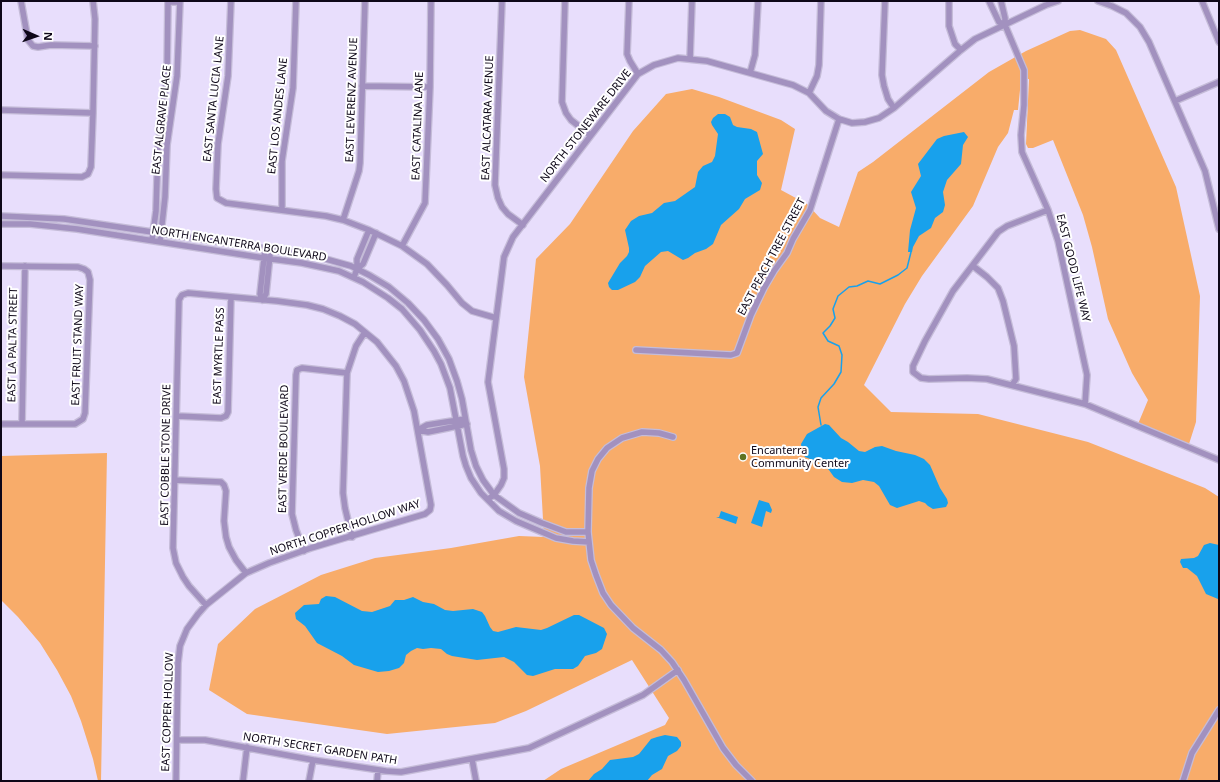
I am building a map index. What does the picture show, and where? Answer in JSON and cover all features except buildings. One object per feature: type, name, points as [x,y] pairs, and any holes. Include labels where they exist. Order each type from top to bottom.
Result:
[{"type":"street","points":[[21,1],[28,40],[33,46],[95,46]]},
{"type":"street","points":[[1,175],[82,177],[88,174],[91,167],[95,46],[93,1]]},
{"type":"street","name":"EAST SANTA LUCIA LANE","points":[[231,1],[228,76],[218,144],[217,198],[226,203],[282,210]]},
{"type":"street","name":"EAST LOS ANDES LANE","points":[[282,210],[282,161],[293,88],[296,1]]},
{"type":"street","name":"EAST LEVERENZ AVENUE","points":[[343,220],[359,171],[365,1]]},
{"type":"street","name":"EAST CATALINA LANE","points":[[402,246],[425,203],[430,87],[431,1]]},
{"type":"street","name":"EAST ALCATARA AVENUE","points":[[502,1],[495,185],[502,207],[522,225]]},
{"type":"street","points":[[565,1],[562,102],[566,113],[571,120],[590,135]]},
{"type":"street","points":[[629,1],[627,54],[638,74]]},
{"type":"street","points":[[690,59],[692,1]]},
{"type":"street","points":[[750,72],[756,55],[758,1]]},
{"type":"street","points":[[809,93],[819,65],[821,1]]},
{"type":"street","points":[[885,1],[882,75],[888,99],[894,108]]},
{"type":"street","points":[[949,1],[949,26],[955,44],[960,50]]},
{"type":"street","name":"EAST GOOD LIFE WAY","points":[[989,1],[999,22],[1005,25]]},
{"type":"street","name":"EAST GOOD LIFE WAY","points":[[1001,1],[1005,25],[1024,70],[1024,105],[1021,135],[1022,152],[1048,210],[1064,267],[1086,368],[1087,376],[1085,404]]},
{"type":"street","name":"NORTH STONEWARE DRIVE","points":[[488,499],[494,495],[504,478],[504,469],[488,382],[504,256],[513,237],[638,74],[654,65],[678,58],[707,61],[793,85],[809,93],[826,111],[839,119],[852,123],[865,122],[879,118],[894,108],[960,50],[984,34],[1046,5],[1058,1]]},
{"type":"street","points":[[1098,1],[1126,13],[1140,27],[1149,42],[1205,172],[1219,230]]},
{"type":"street","points":[[1202,1],[1219,42]]},
{"type":"street","points":[[168,2],[180,2]]},
{"type":"street","name":"EAST ALGRAVE PLACE","points":[[152,240],[156,212],[158,148],[168,75],[168,2]]},
{"type":"street","name":"EAST ALGRAVE PLACE","points":[[160,242],[165,197],[168,138],[176,76],[180,2]]},
{"type":"street","points":[[1175,101],[1219,82]]},
{"type":"street","points":[[362,86],[430,87]]},
{"type":"street","points":[[1,110],[93,113]]},
{"type":"street","name":"EAST PEACH TREE STREET","points":[[636,350],[731,355],[737,353],[751,315],[764,288],[774,270],[787,253],[793,239],[810,210],[839,119]]},
{"type":"street","points":[[282,210],[343,220],[376,233],[402,246],[426,264],[462,303],[472,311],[496,318]]},
{"type":"street","points":[[1048,210],[1008,226],[998,232],[953,291],[937,318],[913,366],[913,372],[921,378],[928,379],[967,378],[987,380],[1085,404],[1218,458]]},
{"type":"street","name":"NORTH ENCANTERRA BOULEVARD","points":[[1,216],[64,218],[315,256],[357,269],[389,287],[408,303],[424,320],[438,339],[449,359],[457,381],[462,399],[471,450],[476,466],[483,480],[494,495],[518,513],[542,523],[566,532],[588,532]]},
{"type":"street","name":"NORTH ENCANTERRA BOULEVARD","points":[[1,224],[62,227],[152,240],[322,267],[354,277],[388,298],[411,319],[434,351],[444,370],[450,388],[466,466],[482,493],[506,516],[538,531],[564,540],[589,542]]},
{"type":"street","points":[[354,277],[357,269],[357,259],[369,230]]},
{"type":"street","points":[[357,269],[363,264],[376,233]]},
{"type":"street","points":[[262,300],[260,294],[268,249]]},
{"type":"street","points":[[1,266],[25,266]]},
{"type":"street","name":"EAST FRUIT STAND WAY","points":[[22,424],[75,424],[83,419],[86,413],[90,280],[88,272],[78,267],[25,266]]},
{"type":"street","name":"EAST LA PALTA STREET","points":[[22,424],[25,266]]},
{"type":"street","points":[[973,266],[988,277],[998,288],[1014,346],[1016,379],[1012,386]]},
{"type":"street","name":"EAST COBBLE STONE DRIVE","points":[[206,604],[182,577],[176,563],[173,548],[179,300],[182,295],[188,293],[231,297]]},
{"type":"street","points":[[231,297],[307,305],[323,309],[355,324],[377,342],[396,366],[409,393],[418,430],[427,425],[466,421]]},
{"type":"street","name":"EAST MYRTLE PASS","points":[[176,416],[221,418],[226,416],[228,412],[231,297]]},
{"type":"street","points":[[352,537],[345,508],[344,493],[347,373],[356,346],[365,332]]},
{"type":"street","name":"EAST VERDE BOULEVARD","points":[[304,551],[292,514],[297,370],[302,368],[347,373]]},
{"type":"street","points":[[1,424],[22,424]]},
{"type":"street","name":"NORTH COPPER HOLLOW WAY","points":[[206,604],[246,573],[269,563],[425,514],[430,510],[431,505],[418,430]]},
{"type":"street","points":[[673,437],[659,433],[642,432],[622,438],[608,448],[598,459],[592,471],[589,488],[588,532],[591,560],[603,593],[611,605],[633,628],[661,650],[678,670],[722,748],[736,766],[752,781]]},
{"type":"street","points":[[175,480],[221,482],[224,485],[226,491],[224,521],[228,547],[246,573]]},
{"type":"street","name":"EAST COPPER HOLLOW","points":[[176,781],[178,663],[180,646],[187,629],[206,604]]},
{"type":"street","name":"NORTH SECRET GARDEN PATH","points":[[177,740],[205,740],[313,760],[401,772],[528,748],[644,695],[678,670]]},
{"type":"street","points":[[1183,781],[1192,753],[1219,710]]},
{"type":"street","points":[[243,781],[247,747]]},
{"type":"street","points":[[472,759],[476,781]]},
{"type":"street","points":[[309,781],[313,760]]},
{"type":"street","points":[[377,781],[378,770]]},
{"type":"shaded area","points":[[1080,30],[1106,39],[1116,50],[1176,187],[1200,296],[1196,422],[1189,444],[1138,424],[1148,400],[1132,373],[1108,319],[1092,247],[1083,215],[1053,140],[1033,148],[1028,148],[1026,144],[1029,79],[1021,80],[1018,110],[1014,110],[1008,133],[998,147],[973,206],[922,276],[905,304],[864,385],[891,412],[978,414],[1088,442],[1205,488],[1219,497],[1219,781],[543,781],[561,769],[665,725],[669,718],[632,660],[526,711],[495,723],[387,734],[247,714],[209,690],[218,644],[255,609],[321,575],[375,558],[451,548],[519,536],[544,537],[540,466],[524,377],[536,259],[570,224],[633,131],[666,94],[692,89],[719,97],[781,120],[795,129],[781,190],[807,204],[820,218],[839,227],[858,172],[989,72],[1026,51],[1070,31]]},
{"type":"shaded area","points":[[107,453],[101,781],[98,781],[81,721],[71,696],[40,643],[1,600],[1,456]]},
{"type":"water","points":[[718,114],[725,114],[730,117],[733,125],[737,127],[751,129],[757,132],[763,154],[757,161],[757,175],[762,183],[760,190],[745,199],[739,209],[721,225],[713,244],[706,249],[683,260],[668,251],[661,252],[645,266],[640,277],[635,282],[618,290],[612,290],[608,283],[620,263],[629,252],[625,230],[631,221],[639,216],[652,213],[664,203],[675,201],[695,187],[698,172],[703,166],[712,162],[715,156],[718,134],[711,122]]},
{"type":"water","points":[[964,132],[968,137],[963,145],[961,164],[947,180],[943,192],[945,205],[943,212],[935,218],[931,228],[919,236],[912,252],[908,252],[910,230],[916,208],[911,192],[921,176],[918,164],[937,139]]},
{"type":"water","points":[[825,424],[829,425],[841,438],[859,451],[865,452],[875,447],[882,446],[924,459],[930,465],[940,488],[947,499],[948,503],[946,507],[933,509],[925,503],[919,501],[897,508],[890,505],[879,486],[874,482],[863,480],[852,483],[842,482],[834,477],[821,463],[805,457],[802,452],[801,444],[807,434]]},
{"type":"water","points":[[759,500],[769,503],[772,510],[771,513],[766,511],[762,527],[751,523]]},
{"type":"water","points":[[721,511],[738,517],[736,524],[716,517],[719,517]]},
{"type":"water","points":[[1210,543],[1219,545],[1219,604],[1218,599],[1206,594],[1197,576],[1187,568],[1183,568],[1180,562],[1181,559],[1194,558],[1198,556],[1204,545]]},
{"type":"water","points":[[326,596],[335,597],[362,611],[372,612],[390,606],[395,600],[404,600],[413,597],[423,602],[434,604],[445,610],[453,611],[473,609],[482,612],[493,631],[498,632],[516,627],[541,630],[574,615],[579,615],[604,628],[607,634],[602,649],[596,653],[585,656],[578,666],[573,669],[555,669],[533,676],[527,675],[514,662],[504,657],[477,660],[452,656],[441,649],[431,648],[417,648],[406,655],[404,663],[399,668],[378,672],[354,665],[342,656],[317,643],[305,626],[296,619],[295,613],[304,605],[319,604],[321,599]]},
{"type":"water","points":[[665,735],[677,737],[681,742],[681,746],[677,751],[668,756],[662,769],[652,775],[647,781],[588,781],[610,760],[633,757],[639,754],[651,739]]},
{"type":"waterway","points":[[821,425],[818,407],[821,398],[834,384],[841,372],[842,355],[839,346],[828,341],[823,333],[835,318],[833,309],[838,296],[849,287],[857,286],[868,281],[880,284],[898,275],[907,268],[911,252]]},
{"type":"waterway","points":[[1219,617],[1219,628]]},
{"type":"place","name":"Encanterra Community Center","points":[[743,457]]}]
